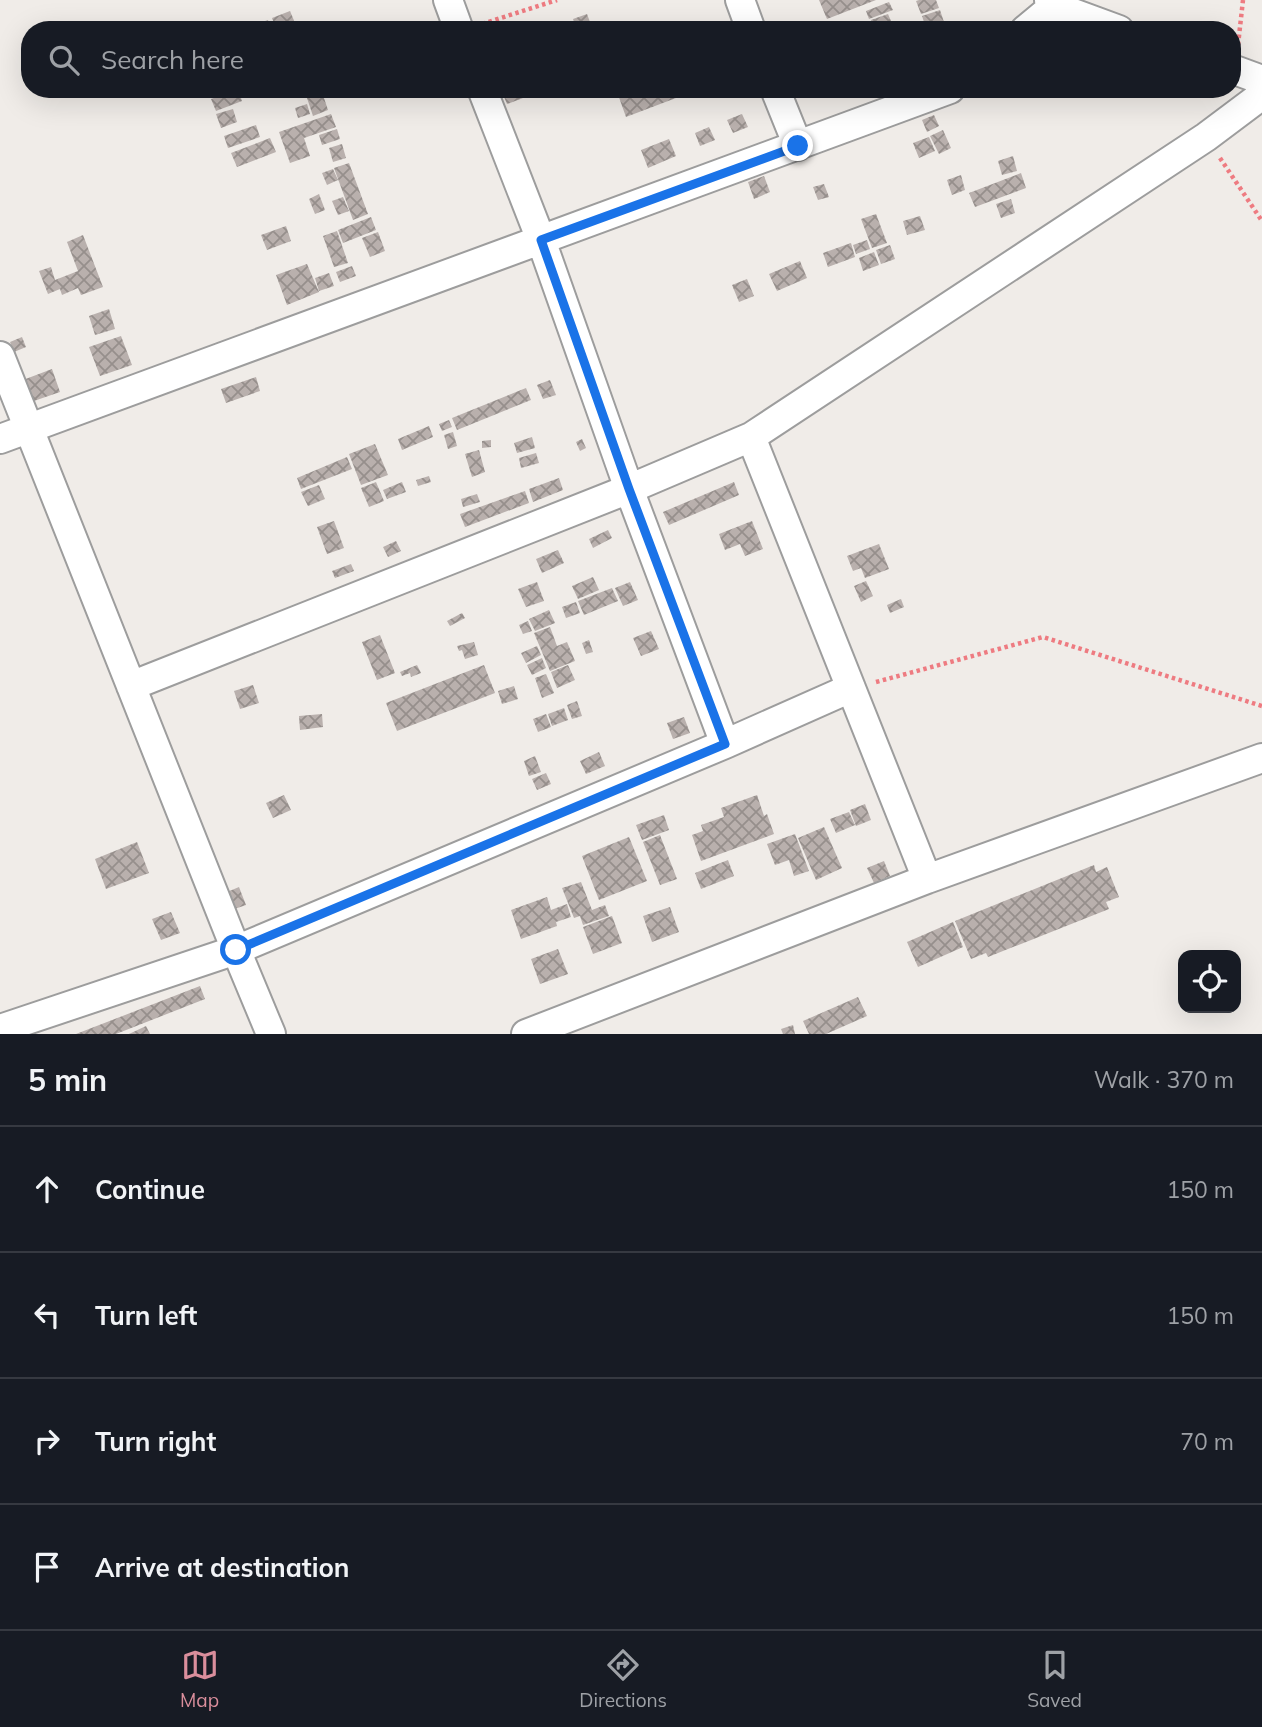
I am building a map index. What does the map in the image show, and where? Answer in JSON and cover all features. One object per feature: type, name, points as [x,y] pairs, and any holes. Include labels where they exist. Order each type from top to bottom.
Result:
[{"type":"street","points":[[448,0],[462,21]]},
{"type":"street","points":[[740,0],[748,21]]},
{"type":"street","points":[[1034,21],[1051,3],[1096,21]]},
{"type":"street","points":[[1241,73],[1262,80]]},
{"type":"street","points":[[131,686],[629,489],[751,437],[1206,137],[1262,95]]},
{"type":"street","points":[[486,98],[541,240],[629,489],[725,744]]},
{"type":"street","points":[[778,98],[795,141]]},
{"type":"street","points":[[0,439],[541,240],[795,141],[923,98]]},
{"type":"street","points":[[0,356],[271,1034]]},
{"type":"street","points":[[751,437],[927,879]]},
{"type":"street","points":[[0,1028],[236,950],[725,744],[851,688]]},
{"type":"street","points":[[526,1034],[927,879],[1262,758]]},
{"type":"path","points":[[490,21],[557,0]]},
{"type":"path","points":[[1240,21],[1243,0]]},
{"type":"path","points":[[1206,137],[1262,221]]},
{"type":"path","points":[[851,688],[1043,637],[1262,706]]},
{"type":"building","points":[[819,0],[876,0],[827,19]]},
{"type":"building","points":[[936,0],[939,8],[921,14],[916,1]]},
{"type":"building","points":[[889,2],[893,10],[869,19],[866,11]]},
{"type":"building","points":[[940,10],[944,21],[924,21],[922,16]]},
{"type":"building","points":[[290,11],[294,21],[273,21],[272,18]]},
{"type":"building","points":[[587,14],[590,21],[574,21]]},
{"type":"building","points":[[888,14],[891,21],[871,21]]},
{"type":"building","points":[[241,98],[242,101],[216,111],[211,99]]},
{"type":"building","points":[[307,98],[324,98],[328,110],[313,116]]},
{"type":"building","points":[[504,98],[523,98],[507,104]]},
{"type":"building","points":[[619,98],[676,98],[626,117]]},
{"type":"building","points":[[307,104],[310,114],[298,118],[295,108]]},
{"type":"building","points":[[233,109],[237,122],[221,128],[216,114]]},
{"type":"building","points":[[331,114],[336,127],[304,138],[310,156],[290,163],[279,132]]},
{"type":"building","points":[[742,114],[748,127],[733,133],[727,120]]},
{"type":"building","points":[[934,115],[939,126],[927,132],[922,120]]},
{"type":"building","points":[[256,125],[260,137],[228,148],[224,136]]},
{"type":"building","points":[[709,127],[715,140],[700,146],[695,133]]},
{"type":"building","points":[[337,129],[340,139],[322,145],[319,135]]},
{"type":"building","points":[[943,130],[951,148],[939,154],[930,136]]},
{"type":"building","points":[[929,137],[935,151],[919,158],[913,143]]},
{"type":"building","points":[[270,138],[276,152],[237,167],[231,153]]},
{"type":"building","points":[[669,139],[676,156],[648,168],[641,150]]},
{"type":"building","points":[[342,144],[346,158],[333,162],[329,148]]},
{"type":"building","points":[[1013,156],[1017,171],[1002,175],[998,161]]},
{"type":"building","points":[[349,163],[368,214],[353,220],[334,168]]},
{"type":"building","points":[[333,169],[338,180],[327,185],[322,173]]},
{"type":"building","points":[[1021,173],[1026,188],[975,207],[969,193]]},
{"type":"building","points":[[961,175],[965,190],[952,195],[947,180]]},
{"type":"building","points":[[764,176],[770,192],[754,199],[748,182]]},
{"type":"building","points":[[824,184],[829,197],[818,200],[813,187]]},
{"type":"building","points":[[319,194],[325,210],[315,214],[309,199]]},
{"type":"building","points":[[343,197],[349,211],[338,215],[332,201]]},
{"type":"building","points":[[1011,199],[1015,213],[1001,218],[996,204]]},
{"type":"building","points":[[876,214],[887,243],[872,248],[861,219]]},
{"type":"building","points":[[920,216],[925,230],[907,235],[903,221]]},
{"type":"building","points":[[371,217],[376,230],[343,243],[338,230]]},
{"type":"building","points":[[286,226],[291,241],[267,250],[261,235]]},
{"type":"building","points":[[337,231],[348,263],[334,267],[323,236]]},
{"type":"building","points":[[378,232],[385,251],[370,257],[362,238]]},
{"type":"building","points":[[83,235],[103,287],[81,295],[78,288],[62,295],[60,289],[48,294],[39,271],[51,267],[55,280],[78,271],[67,242]]},
{"type":"building","points":[[867,240],[870,249],[856,254],[853,245]]},
{"type":"building","points":[[851,243],[855,257],[828,267],[823,253]]},
{"type":"building","points":[[890,245],[895,259],[881,264],[876,250]]},
{"type":"building","points":[[874,252],[879,265],[863,271],[859,258]]},
{"type":"building","points":[[800,261],[807,278],[777,291],[769,274]]},
{"type":"building","points":[[307,264],[319,292],[287,305],[276,275]]},
{"type":"building","points":[[352,266],[356,276],[340,282],[336,272]]},
{"type":"building","points":[[329,273],[334,286],[319,291],[315,278]]},
{"type":"building","points":[[747,279],[754,296],[739,302],[732,285]]},
{"type":"building","points":[[109,309],[115,329],[95,335],[89,316]]},
{"type":"building","points":[[121,336],[132,365],[100,376],[89,347]]},
{"type":"building","points":[[22,337],[26,347],[14,352],[10,342]]},
{"type":"building","points":[[52,369],[60,392],[31,402],[23,380]]},
{"type":"building","points":[[256,377],[260,391],[226,403],[221,389]]},
{"type":"building","points":[[550,380],[556,395],[543,399],[537,385]]},
{"type":"building","points":[[526,388],[531,400],[457,430],[452,418]]},
{"type":"building","points":[[449,420],[452,427],[442,431],[439,424]]},
{"type":"building","points":[[429,426],[433,437],[402,450],[398,439]]},
{"type":"building","points":[[453,432],[457,446],[448,449],[444,435]]},
{"type":"building","points":[[532,437],[535,448],[517,453],[514,443]]},
{"type":"building","points":[[582,439],[586,448],[580,451],[576,442]]},
{"type":"building","points":[[491,440],[491,447],[482,448],[482,441]]},
{"type":"building","points":[[375,444],[388,475],[361,485],[349,454]]},
{"type":"building","points":[[479,450],[485,472],[472,477],[465,454]]},
{"type":"building","points":[[536,453],[539,463],[521,468],[519,458]]},
{"type":"building","points":[[347,457],[352,469],[301,489],[297,478]]},
{"type":"building","points":[[429,476],[431,482],[418,486],[416,480]]},
{"type":"building","points":[[559,478],[563,490],[533,502],[529,489]]},
{"type":"building","points":[[376,482],[384,501],[369,507],[361,488]]},
{"type":"building","points":[[402,482],[406,492],[387,499],[383,490]]},
{"type":"building","points":[[734,482],[739,495],[669,525],[663,512]]},
{"type":"building","points":[[319,485],[325,499],[308,506],[301,492]]},
{"type":"building","points":[[525,491],[529,503],[465,527],[460,514]]},
{"type":"building","points":[[477,494],[480,502],[463,507],[461,499]]},
{"type":"building","points":[[334,521],[344,548],[327,554],[317,527]]},
{"type":"building","points":[[752,521],[763,549],[745,556],[740,544],[725,550],[719,534]]},
{"type":"building","points":[[608,530],[612,538],[593,548],[589,539]]},
{"type":"building","points":[[396,541],[401,551],[388,557],[383,547]]},
{"type":"building","points":[[879,544],[889,569],[865,578],[861,568],[853,571],[847,556]]},
{"type":"building","points":[[558,550],[564,563],[542,573],[536,559]]},
{"type":"building","points":[[351,564],[354,571],[335,578],[332,571]]},
{"type":"building","points":[[593,577],[599,590],[578,599],[572,586]]},
{"type":"building","points":[[866,581],[873,596],[861,602],[854,586]]},
{"type":"building","points":[[537,582],[544,601],[526,607],[518,589]]},
{"type":"building","points":[[630,582],[638,600],[623,606],[615,588]]},
{"type":"building","points":[[612,588],[618,601],[584,615],[578,601]]},
{"type":"building","points":[[901,599],[904,607],[890,613],[887,605]]},
{"type":"building","points":[[576,602],[580,613],[566,618],[562,607]]},
{"type":"building","points":[[549,610],[555,623],[535,631],[529,619]]},
{"type":"building","points":[[462,613],[465,618],[450,626],[447,621]]},
{"type":"building","points":[[528,621],[532,631],[523,634],[519,625]]},
{"type":"building","points":[[550,627],[557,646],[567,642],[575,661],[550,671],[534,633]]},
{"type":"building","points":[[651,631],[659,649],[641,656],[633,638]]},
{"type":"building","points":[[380,635],[395,673],[377,680],[362,642]]},
{"type":"building","points":[[589,640],[593,652],[586,654],[582,643]]},
{"type":"building","points":[[474,642],[478,655],[465,659],[462,650],[459,651],[457,646]]},
{"type":"building","points":[[537,646],[541,655],[526,663],[521,653]]},
{"type":"building","points":[[542,658],[546,668],[532,675],[527,665]]},
{"type":"building","points":[[417,665],[421,673],[411,677],[410,673],[402,676],[400,672]]},
{"type":"building","points":[[484,665],[495,693],[397,731],[386,703]]},
{"type":"building","points":[[568,665],[575,680],[557,688],[551,672]]},
{"type":"building","points":[[546,674],[554,693],[542,698],[535,678]]},
{"type":"building","points":[[253,685],[259,703],[240,709],[234,691]]},
{"type":"building","points":[[514,686],[518,699],[502,704],[498,691]]},
{"type":"building","points":[[577,701],[582,716],[572,719],[567,705]]},
{"type":"building","points":[[564,708],[568,720],[552,726],[548,714]]},
{"type":"building","points":[[322,714],[323,727],[300,730],[299,716]]},
{"type":"building","points":[[546,714],[551,727],[538,732],[533,719]]},
{"type":"building","points":[[684,717],[690,733],[673,739],[667,723]]},
{"type":"building","points":[[599,752],[605,766],[586,774],[580,761]]},
{"type":"building","points":[[535,756],[541,772],[529,776],[524,761]]},
{"type":"building","points":[[546,773],[551,784],[537,790],[532,779]]},
{"type":"building","points":[[284,795],[291,810],[273,818],[266,803]]},
{"type":"building","points":[[757,795],[774,834],[701,861],[692,835],[703,831],[701,825],[724,817],[721,808]]},
{"type":"building","points":[[865,804],[871,820],[856,826],[850,810]]},
{"type":"building","points":[[849,812],[855,825],[836,833],[830,819]]},
{"type":"building","points":[[664,815],[669,830],[642,840],[636,825]]},
{"type":"building","points":[[824,827],[842,868],[816,880],[798,838]]},
{"type":"building","points":[[795,834],[809,871],[794,876],[789,860],[775,865],[767,844]]},
{"type":"building","points":[[660,835],[677,879],[660,885],[643,842]]},
{"type":"building","points":[[629,837],[647,881],[599,900],[582,856]]},
{"type":"building","points":[[137,842],[149,873],[106,889],[95,859]]},
{"type":"building","points":[[728,860],[734,876],[701,889],[695,873]]},
{"type":"building","points":[[884,861],[890,876],[874,883],[867,868]]},
{"type":"building","points":[[1094,865],[1096,872],[1107,867],[1119,897],[1106,902],[1109,909],[988,957],[986,953],[971,959],[955,921]]},
{"type":"building","points":[[581,882],[592,910],[605,905],[609,916],[583,925],[580,916],[574,918],[562,888]]},
{"type":"building","points":[[239,887],[246,905],[226,912],[220,895]]},
{"type":"building","points":[[547,897],[551,910],[567,904],[571,917],[556,922],[557,926],[521,939],[511,910]]},
{"type":"building","points":[[670,907],[679,932],[652,942],[643,916]]},
{"type":"building","points":[[171,912],[180,933],[161,940],[152,919]]},
{"type":"building","points":[[612,916],[622,943],[593,954],[583,927]]},
{"type":"building","points":[[953,922],[963,947],[918,967],[907,942]]},
{"type":"building","points":[[558,949],[568,974],[540,984],[531,959]]},
{"type":"building","points":[[200,986],[205,999],[116,1034],[76,1034]]},
{"type":"building","points":[[858,997],[867,1016],[826,1034],[809,1034],[803,1021]]},
{"type":"building","points":[[793,1025],[795,1034],[783,1034],[781,1029]]},
{"type":"building","points":[[146,1026],[150,1034],[129,1034]]},
{"type":"route","points":[[236,950],[725,744],[629,489],[541,240],[798,146]]}]
